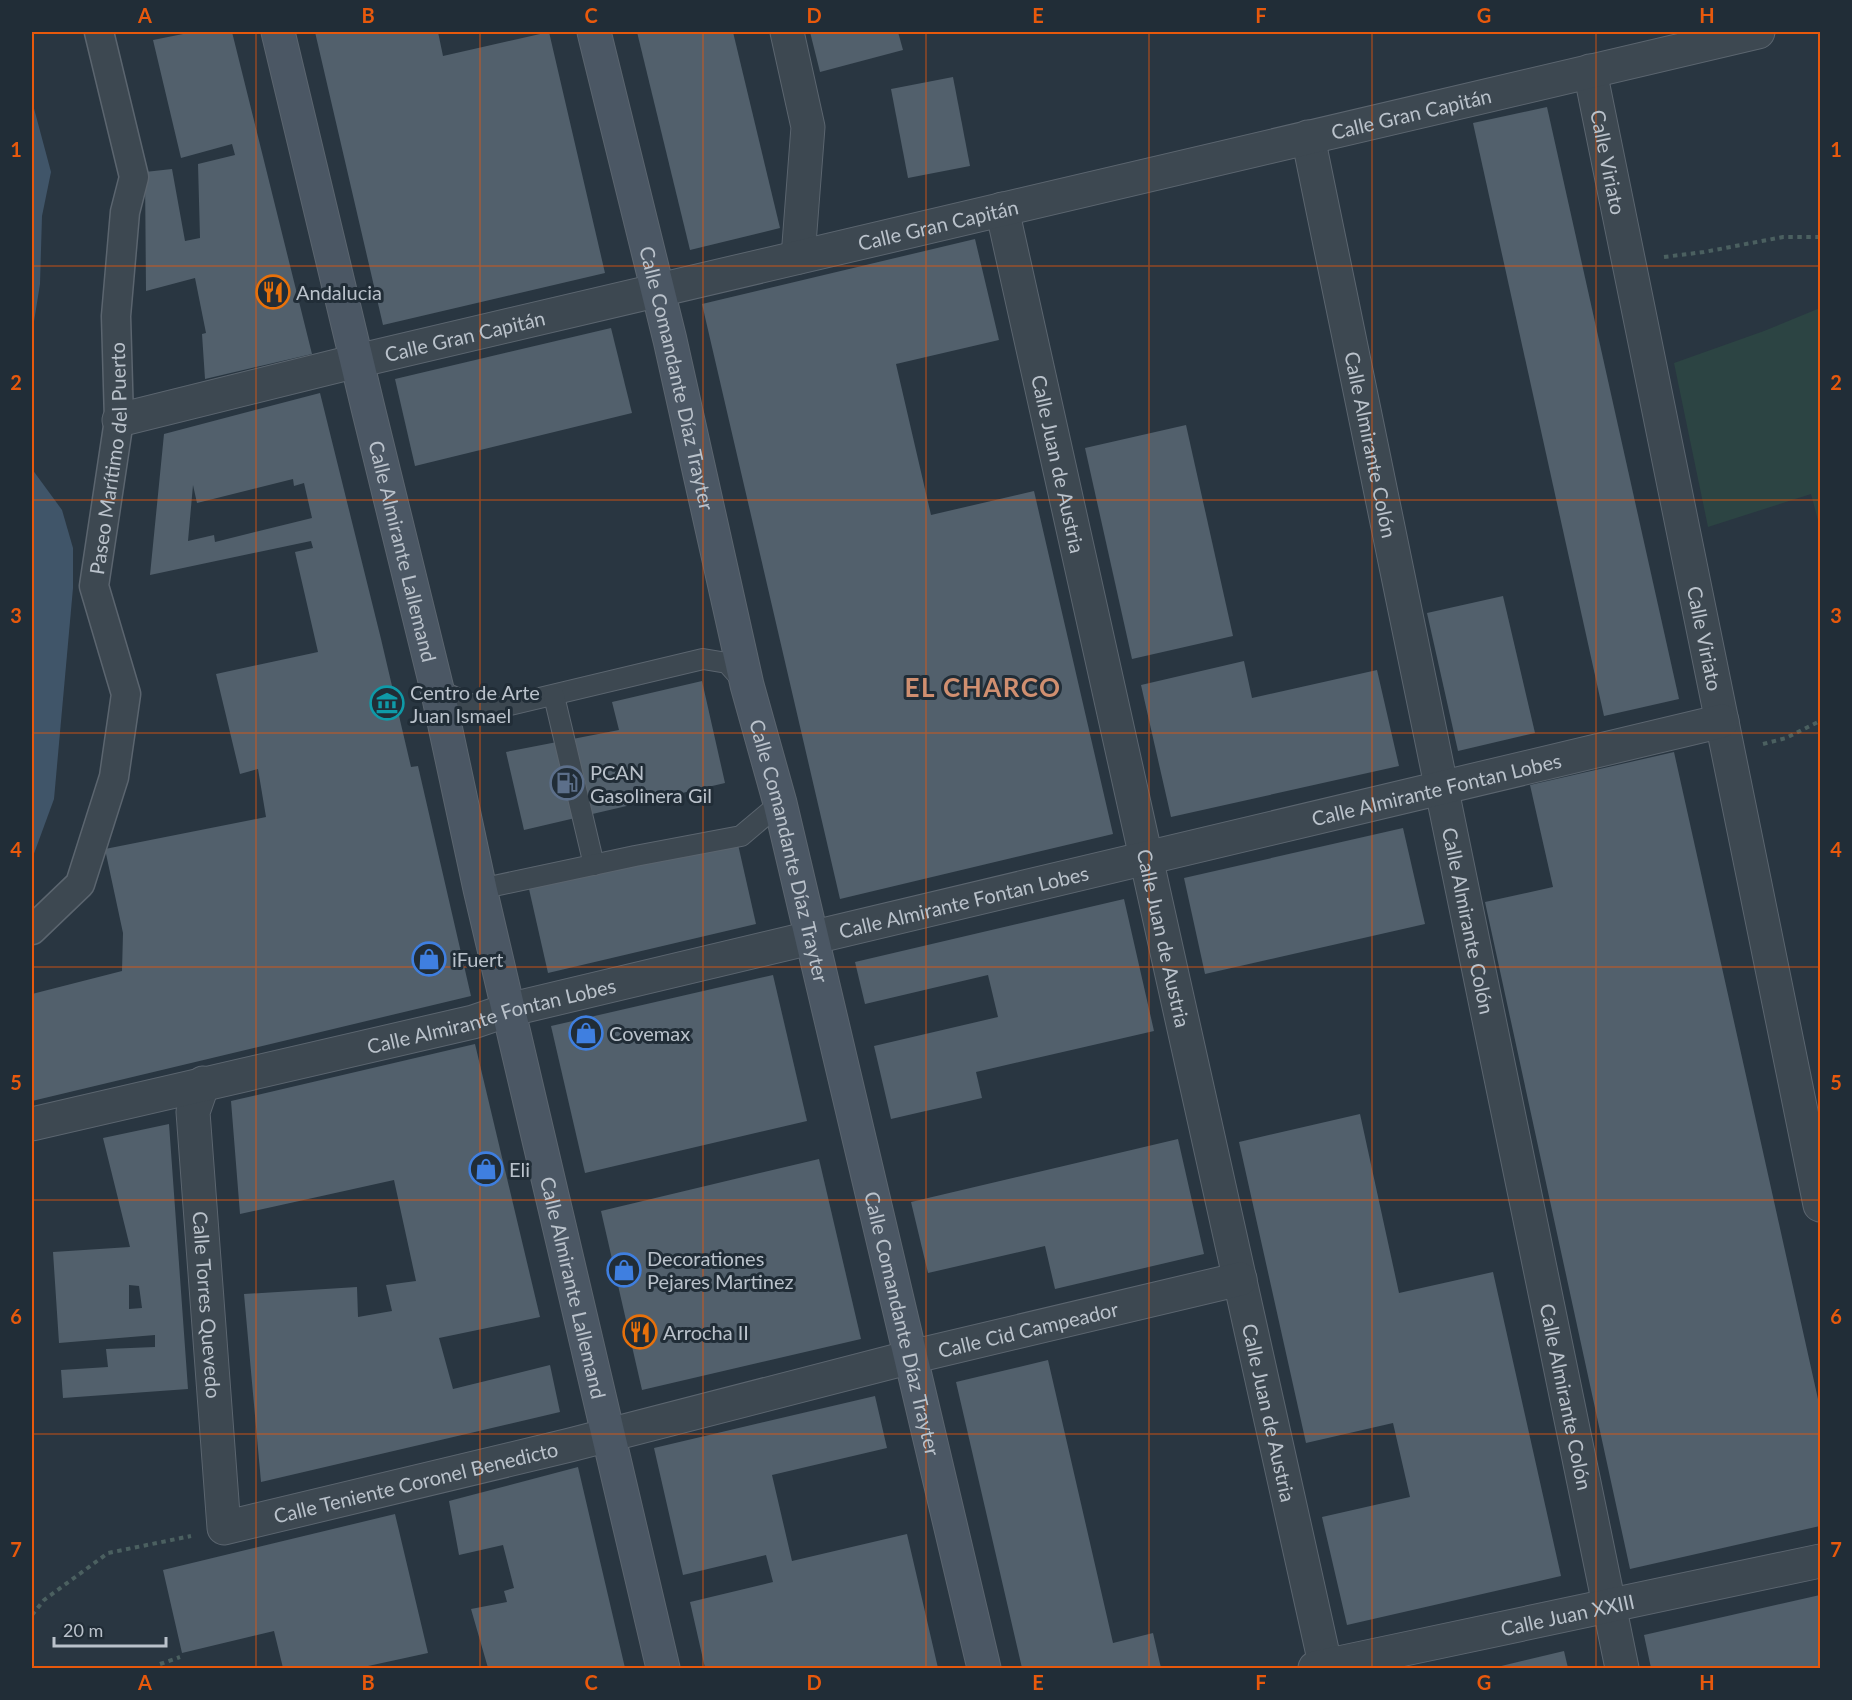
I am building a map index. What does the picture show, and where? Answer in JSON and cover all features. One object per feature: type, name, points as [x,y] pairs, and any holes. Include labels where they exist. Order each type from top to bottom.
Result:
[{"type":"main road","name":"Calle Almirante Lallemand","points":[[279,32],[437,690],[480,889],[663,1668]]},
{"type":"main road","name":"Calle Comandante Díaz Trayter","points":[[594,32],[658,290],[747,685],[780,803],[984,1668]]},
{"type":"street","name":"Paseo Marítimo del Puerto","points":[[32,930],[81,884],[114,777],[126,694],[94,586],[120,420],[116,316],[125,212],[134,177],[99,32]]},
{"type":"street","points":[[787,32],[808,127],[798,257]]},
{"type":"street","name":"Calle Gran Capitán","points":[[120,420],[357,360],[1758,32]]},
{"type":"street","name":"Calle Viriato","points":[[1590,71],[1821,1205]]},
{"type":"street","name":"Calle Almirante Colón","points":[[1308,137],[1622,1668]]},
{"type":"street","name":"Calle Juan de Austria","points":[[1002,209],[1240,1279],[1322,1668]]},
{"type":"street","name":"Calle Almirante Fontan Lobes","points":[[32,1124],[472,1022],[508,1010],[1722,722]]},
{"type":"street","name":"Calle Torres Quevedo","points":[[203,1083],[193,1112],[224,1528]]},
{"type":"street","name":"Calle Cid Campeador","points":[[608,1434],[911,1357],[1240,1279]]},
{"type":"street","name":"Calle Teniente Coronel Benedicto","points":[[224,1528],[608,1434]]},
{"type":"street","name":"Calle Juan XXIII","points":[[1322,1668],[1821,1561]]},
{"type":"lane","points":[[437,690],[485,711],[703,660],[727,663],[747,685]]},
{"type":"lane","points":[[554,696],[594,865]]},
{"type":"lane","points":[[480,889],[741,836],[780,803]]},
{"type":"path","points":[[1656,258],[1704,252],[1783,237],[1821,237]]},
{"type":"path","points":[[1756,746],[1786,738],[1821,721]]},
{"type":"path","points":[[32,1615],[44,1600],[108,1553],[224,1528]]},
{"type":"path","points":[[160,1664],[180,1657]]},
{"type":"green space","points":[[1820,308],[1820,528],[1811,494],[1708,527],[1674,363]]},
{"type":"water","points":[[32,101],[51,172],[42,216],[40,284],[32,334]]},
{"type":"water","points":[[32,469],[62,510],[73,548],[73,588],[54,799],[32,859]]},
{"type":"building","points":[[193,32],[232,32],[312,354],[205,379],[202,334],[206,333],[195,278],[146,291],[145,172],[172,169],[185,241],[200,238],[198,164],[235,155],[232,144],[181,158],[153,40]]},
{"type":"building","points":[[315,32],[438,32],[443,56],[549,32],[605,273],[383,325]]},
{"type":"building","points":[[637,32],[733,32],[780,228],[690,250]]},
{"type":"building","points":[[810,32],[898,32],[903,50],[820,72]]},
{"type":"building","points":[[953,77],[970,166],[908,178],[891,89]]},
{"type":"building","points":[[1547,107],[1679,699],[1604,716],[1473,123]]},
{"type":"building","points":[[975,239],[999,340],[896,364],[931,515],[1034,491],[1113,834],[840,899],[702,304]]},
{"type":"building","points":[[611,328],[632,413],[415,466],[395,379]]},
{"type":"building","points":[[320,393],[411,767],[418,766],[471,996],[32,1101],[32,994],[122,971],[123,933],[105,849],[266,817],[258,769],[240,774],[216,674],[318,652],[295,552],[313,548],[311,541],[150,575],[164,434]],"holes":[[[293,479],[294,486],[304,483],[312,518],[215,542],[214,535],[188,541],[193,485],[197,503]]]},
{"type":"building","points":[[1186,425],[1233,636],[1132,659],[1085,448]]},
{"type":"building","points":[[1503,596],[1535,733],[1458,751],[1427,613]]},
{"type":"building","points":[[1244,661],[1252,698],[1377,670],[1399,766],[1171,817],[1141,685]]},
{"type":"building","points":[[702,681],[725,783],[524,830],[506,752],[619,730],[612,702]]},
{"type":"building","points":[[1674,752],[1820,1408],[1820,1526],[1630,1569],[1485,902],[1553,887],[1530,785]]},
{"type":"building","points":[[1403,828],[1425,924],[1205,974],[1184,878]]},
{"type":"building","points":[[737,840],[756,924],[548,973],[529,889]]},
{"type":"building","points":[[1124,899],[1154,1031],[976,1072],[982,1098],[891,1119],[874,1046],[998,1017],[988,975],[865,1004],[855,962]]},
{"type":"building","points":[[773,975],[807,1121],[585,1173],[551,1026]]},
{"type":"building","points":[[475,1044],[540,1317],[439,1338],[453,1389],[550,1365],[560,1412],[261,1482],[244,1294],[357,1287],[358,1317],[392,1311],[386,1285],[416,1281],[394,1180],[240,1214],[231,1101]]},
{"type":"building","points":[[1360,1114],[1399,1293],[1493,1272],[1561,1576],[1347,1625],[1322,1517],[1410,1497],[1393,1423],[1306,1443],[1239,1142]]},
{"type":"building","points":[[169,1124],[188,1389],[63,1398],[61,1370],[108,1367],[106,1349],[155,1347],[155,1335],[59,1343],[53,1252],[130,1247],[103,1138]],"holes":[[[129,1285],[139,1286],[142,1308],[129,1309]]]},
{"type":"building","points":[[1178,1139],[1204,1254],[1055,1289],[1045,1246],[928,1273],[911,1202]]},
{"type":"building","points":[[819,1159],[861,1339],[642,1390],[601,1211]]},
{"type":"building","points":[[1048,1360],[1113,1643],[1153,1633],[1161,1668],[1022,1668],[956,1382]]},
{"type":"building","points":[[875,1396],[887,1448],[772,1475],[792,1561],[907,1534],[938,1668],[705,1668],[690,1602],[773,1582],[766,1555],[683,1575],[654,1448]]},
{"type":"building","points":[[578,1467],[625,1668],[488,1668],[471,1609],[507,1602],[504,1591],[514,1588],[503,1545],[459,1555],[449,1501]]},
{"type":"building","points":[[395,1514],[428,1653],[359,1668],[283,1668],[274,1631],[182,1653],[163,1570]]},
{"type":"building","points":[[1820,1595],[1820,1668],[1651,1668],[1644,1635]]},
{"type":"building","points":[[1564,1651],[1568,1668],[1493,1668]]},
{"type":"place","name":"Andalucia","points":[[273,292]]},
{"type":"place","name":"Centro de Arte Juan Ismael","points":[[387,703]]},
{"type":"place","name":"PCAN Gasolinera Gil","points":[[567,783]]},
{"type":"place","name":"iFuert","points":[[429,959]]},
{"type":"place","name":"Covemax","points":[[586,1033]]},
{"type":"place","name":"Eli","points":[[486,1169]]},
{"type":"place","name":"Decorationes Pejares Martinez","points":[[624,1270]]},
{"type":"place","name":"Arrocha II","points":[[640,1332]]},
{"type":"district","name":"EL CHARCO","points":[[983,687]]}]
